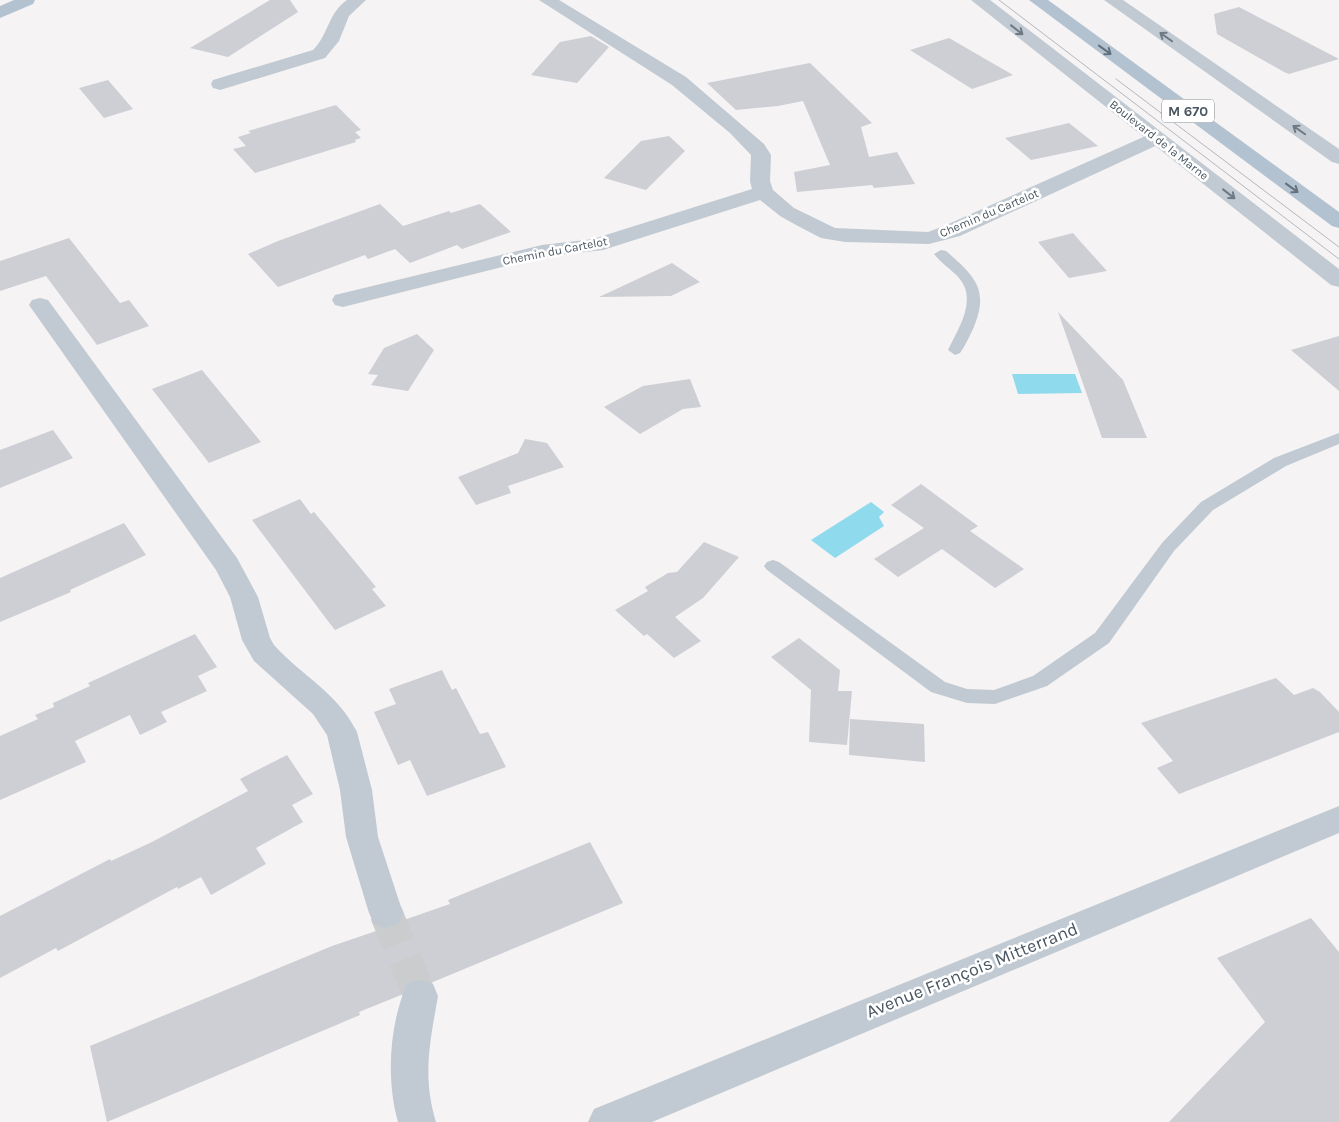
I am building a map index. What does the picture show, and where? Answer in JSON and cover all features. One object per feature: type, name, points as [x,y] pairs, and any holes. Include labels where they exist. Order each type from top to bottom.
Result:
[{"type":"main road","points":[[0,2],[5,0]]},
{"type":"main road","points":[[0,13],[27,0]]},
{"type":"main road","name":"M 670","points":[[1037,0],[1339,222]]},
{"type":"main road","name":"M 670","points":[[1059,0],[1339,203]]},
{"type":"street","points":[[220,84],[319,54],[329,45],[339,14],[358,0]]},
{"type":"street","points":[[548,0],[679,81],[737,129],[761,155],[760,181],[763,192]]},
{"type":"street","name":"Boulevard de la Marne","points":[[979,0],[1339,280]]},
{"type":"street","points":[[1112,0],[1339,158]]},
{"type":"street","name":"Chemin du Cartelot","points":[[344,300],[542,251],[595,246],[763,192],[787,212],[829,232],[862,238],[928,238],[952,231],[1157,138]]},
{"type":"street","points":[[40,305],[227,564],[244,597],[256,640],[264,653],[324,706],[338,724],[353,770],[362,836],[386,913]]},
{"type":"street","name":"Avenue François Mitterrand","points":[[606,1122],[1339,819]]},
{"type":"street","points":[[417,1122],[410,1102],[406,1080],[420,996]]},
{"type":"lane","points":[[941,254],[954,264],[975,291],[976,306],[955,350]]},
{"type":"lane","points":[[772,566],[938,687],[967,696],[996,697],[1040,681],[1102,638],[1168,547],[1208,506],[1280,462],[1339,438]]},
{"type":"water","points":[[1012,374],[1075,374],[1082,393],[1018,394]]},
{"type":"water","points":[[871,502],[884,512],[879,517],[884,526],[835,558],[811,540]]},
{"type":"building","points":[[270,0],[290,0],[298,12],[228,57],[190,48]]},
{"type":"building","points":[[1239,7],[1339,59],[1289,74],[1284,72],[1217,34],[1214,14]]},
{"type":"building","points":[[591,36],[609,47],[577,83],[531,75],[560,42]]},
{"type":"building","points":[[949,38],[1013,75],[972,89],[910,50]]},
{"type":"building","points":[[810,63],[872,123],[861,127],[869,157],[897,152],[915,184],[874,188],[872,185],[797,192],[794,172],[830,165],[803,101],[778,106],[736,110],[707,83]]},
{"type":"building","points":[[108,80],[133,109],[104,118],[79,88]]},
{"type":"building","points":[[336,105],[361,130],[355,132],[361,138],[355,140],[356,142],[255,173],[233,149],[246,146],[238,137],[251,133],[248,131]]},
{"type":"building","points":[[1069,123],[1098,146],[1031,160],[1005,138]]},
{"type":"building","points":[[669,136],[685,151],[646,190],[604,178],[641,141]]},
{"type":"building","points":[[380,204],[403,226],[449,211],[451,213],[480,204],[511,232],[462,249],[457,245],[410,263],[395,249],[368,259],[365,255],[278,287],[248,254],[278,241]]},
{"type":"building","points":[[1073,233],[1107,271],[1069,278],[1038,242]]},
{"type":"building","points":[[69,238],[120,303],[129,300],[149,326],[97,345],[46,276],[0,291],[0,261]]},
{"type":"building","points":[[672,263],[700,282],[671,296],[599,297]]},
{"type":"building","points":[[1058,312],[1123,380],[1147,438],[1102,438]]},
{"type":"building","points":[[417,334],[434,350],[408,391],[371,385],[378,375],[368,374],[384,348]]},
{"type":"building","points":[[1339,336],[1339,391],[1291,350]]},
{"type":"building","points":[[202,370],[261,442],[209,463],[152,389]]},
{"type":"building","points":[[690,379],[701,407],[683,409],[640,434],[604,407],[643,386]]},
{"type":"building","points":[[53,430],[73,458],[0,488],[0,450]]},
{"type":"building","points":[[525,439],[547,443],[564,467],[508,486],[511,493],[476,505],[458,477],[518,453]]},
{"type":"building","points":[[921,484],[978,526],[970,531],[1024,569],[995,588],[942,549],[898,577],[874,559],[924,528],[891,505]]},
{"type":"building","points":[[300,499],[311,514],[314,512],[376,587],[372,589],[386,606],[335,630],[252,520]]},
{"type":"building","points":[[124,523],[146,555],[70,590],[71,592],[0,622],[0,578]]},
{"type":"building","points":[[704,542],[739,557],[703,598],[675,617],[701,641],[674,658],[647,634],[644,636],[615,610],[648,591],[645,587],[668,573],[677,572]]},
{"type":"building","points":[[195,634],[217,667],[198,676],[207,691],[161,712],[167,722],[140,735],[130,715],[75,741],[86,762],[0,800],[0,736],[38,719],[35,715],[54,707],[53,703],[90,686],[88,683]]},
{"type":"building","points":[[799,638],[840,670],[838,691],[852,691],[847,745],[809,742],[811,690],[771,657]]},
{"type":"building","points":[[442,670],[452,690],[456,688],[480,734],[488,732],[506,767],[427,796],[410,760],[398,765],[374,712],[396,704],[389,689]]},
{"type":"building","points":[[1276,678],[1294,695],[1313,688],[1320,692],[1339,712],[1339,732],[1179,794],[1157,768],[1173,761],[1141,723]]},
{"type":"building","points":[[850,719],[924,724],[925,762],[849,755]]},
{"type":"building","points":[[287,755],[313,794],[292,805],[303,822],[256,848],[266,864],[211,895],[201,877],[178,889],[177,887],[58,951],[56,948],[0,978],[0,916],[110,859],[111,861],[152,842],[248,791],[240,779]]},
{"type":"building","points":[[590,842],[623,903],[433,982],[419,978],[406,982],[401,995],[359,1012],[360,1015],[107,1122],[90,1046],[332,946],[382,929],[387,930],[399,926],[401,921],[450,904],[448,900]]},
{"type":"building","points":[[1311,918],[1339,952],[1339,1122],[1169,1122],[1265,1022],[1217,958]]},
{"type":"tunnel","points":[[386,913],[420,996]]},
{"type":"tram line","points":[[999,0],[1339,259]]},
{"type":"tram line","points":[[1116,79],[1339,247]]}]
